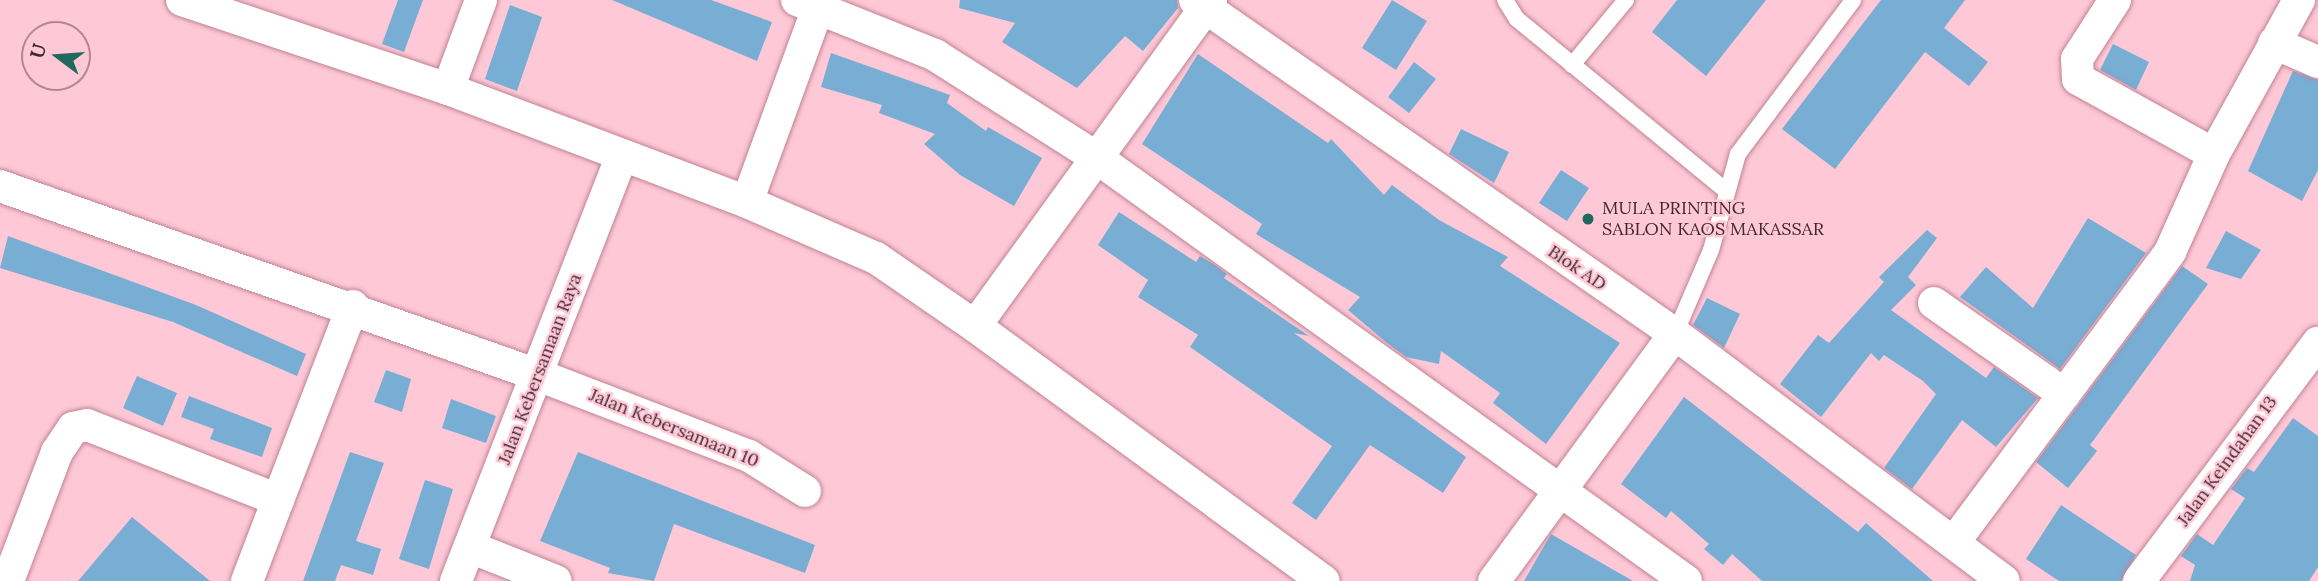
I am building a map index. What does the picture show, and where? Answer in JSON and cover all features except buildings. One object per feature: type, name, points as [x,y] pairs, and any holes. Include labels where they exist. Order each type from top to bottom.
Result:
[{"type":"street","points":[[182,0],[447,89],[747,202],[876,258],[975,326],[1324,581]]},
{"type":"street","points":[[447,89],[481,0]]},
{"type":"street","points":[[2115,0],[2077,59],[2078,79],[2214,154]]},
{"type":"street","points":[[1954,542],[2170,252],[2214,154],[2299,0]]},
{"type":"street","points":[[747,202],[812,3],[935,55],[1097,158],[1562,489],[1686,581]]},
{"type":"street","points":[[975,326],[1097,158],[1204,3]]},
{"type":"street","name":"Blok AD","points":[[1204,3],[1675,334],[2004,581]]},
{"type":"street","points":[[2274,43],[2318,62]]},
{"type":"street","name":"Jalan Kebersamaan Raya","points":[[456,581],[622,156]]},
{"type":"street","name":"Jalan Kebersamaan 10","points":[[0,186],[353,306],[538,375],[749,456],[806,491]]},
{"type":"street","points":[[1934,303],[2064,394]]},
{"type":"street","points":[[247,581],[353,306]]},
{"type":"street","points":[[1494,581],[1675,334]]},
{"type":"street","name":"Jalan Keindahan 13","points":[[2139,581],[2318,343]]},
{"type":"street","points":[[8,581],[57,452],[73,428],[88,425],[278,500]]},
{"type":"street","points":[[470,547],[556,581]]},
{"type":"lane","points":[[1505,0],[1517,19],[1724,189]]},
{"type":"lane","points":[[1572,65],[1626,0]]},
{"type":"lane","points":[[1675,334],[1711,250],[1724,189],[1738,154],[1853,0]]},
{"type":"place","name":"MULA PRINTING SABLON KAOS MAKASSAR","points":[[1588,219]]}]
